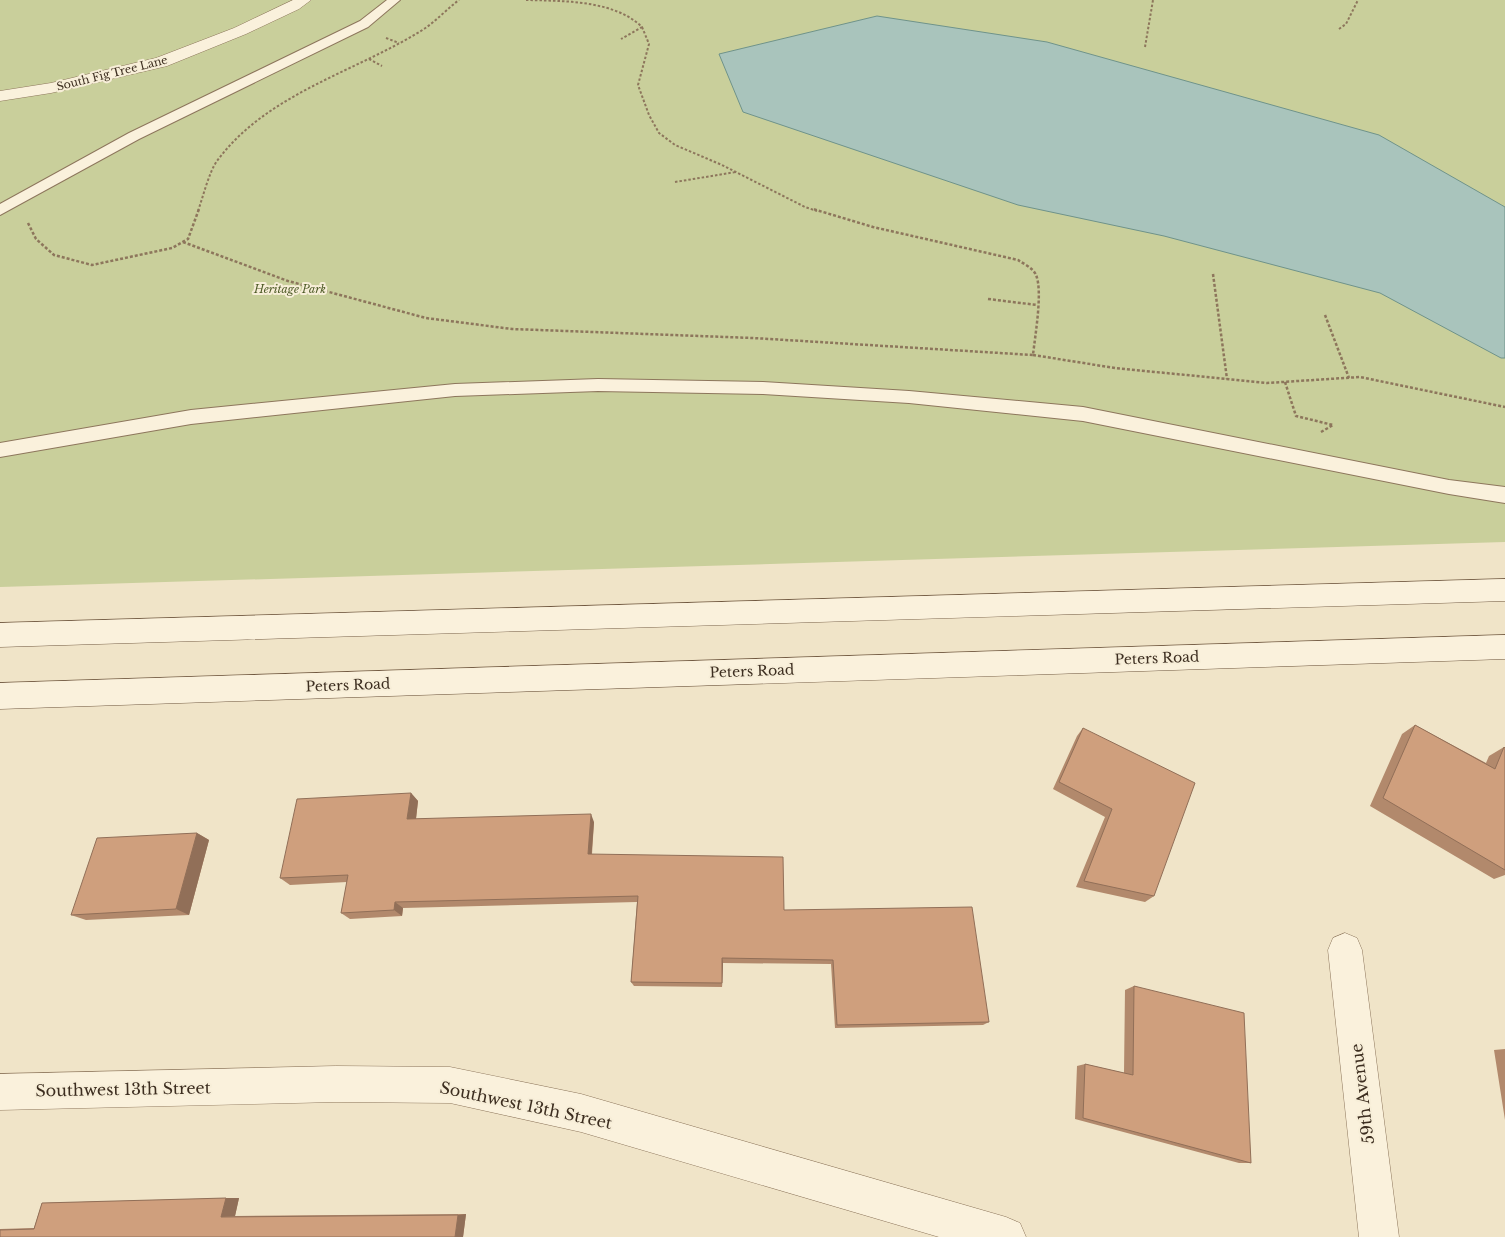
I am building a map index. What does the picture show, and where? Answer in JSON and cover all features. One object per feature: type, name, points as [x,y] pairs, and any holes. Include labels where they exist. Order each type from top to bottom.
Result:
[{"type":"main road","name":"South Fig Tree Lane","points":[[0,96],[51,88],[161,62],[240,30],[294,6],[303,0]]},
{"type":"main road","points":[[0,635],[1505,590]]},
{"type":"main road","name":"Peters Road","points":[[0,696],[1505,647]]},
{"type":"main road","name":"59th Avenue","points":[[1345,950],[1379,1237]]},
{"type":"main road","name":"Southwest 13th Street","points":[[0,1092],[336,1084],[450,1085],[581,1113],[1006,1237]]},
{"type":"lane","points":[[0,210],[134,136],[364,24],[394,0]]},
{"type":"lane","points":[[0,450],[192,417],[455,390],[598,385],[763,388],[909,397],[1083,414],[1449,487],[1505,495]]},
{"type":"path","points":[[27,221],[36,239],[54,255],[92,264],[172,248],[188,239],[216,162],[245,131],[275,109],[326,79],[425,28],[459,0]]},
{"type":"path","points":[[526,0],[611,8],[635,18],[642,27],[649,44],[638,85],[649,115],[659,133],[675,145],[736,172],[805,208],[873,227],[1018,260],[1031,269],[1037,277],[1033,355]]},
{"type":"path","points":[[1145,47],[1153,0]]},
{"type":"path","points":[[1339,29],[1346,24],[1358,0]]},
{"type":"path","points":[[621,39],[642,27]]},
{"type":"path","points":[[368,58],[382,66]]},
{"type":"path","points":[[675,182],[736,172]]},
{"type":"path","points":[[183,242],[288,281],[426,318],[512,329],[753,338],[1033,355],[1115,368],[1267,383],[1360,377],[1505,407]]},
{"type":"path","points":[[1213,274],[1227,379]]},
{"type":"path","points":[[988,299],[1037,305]]},
{"type":"path","points":[[1325,315],[1349,378]]},
{"type":"path","points":[[1285,382],[1296,416],[1333,425]]},
{"type":"green space","name":"Heritage Park","points":[[0,0],[1505,0],[1505,542],[0,587]]},
{"type":"water","points":[[877,16],[1047,42],[1379,135],[1505,207],[1505,358],[1501,358],[1380,293],[1164,236],[1018,205],[743,112],[719,54]]},
{"type":"building","points":[[1415,725],[1495,769],[1505,748],[1505,870],[1383,798]]},
{"type":"building","points":[[1083,728],[1195,783],[1154,896],[1084,881],[1112,809],[1059,782]]},
{"type":"building","points":[[411,793],[407,819],[591,814],[588,854],[783,857],[784,910],[972,907],[989,1022],[837,1025],[833,960],[722,958],[722,983],[631,982],[638,896],[395,902],[394,910],[341,913],[348,875],[280,878],[297,799]]},
{"type":"building","points":[[197,833],[176,909],[71,915],[97,838]]},
{"type":"building","points":[[1134,986],[1244,1013],[1251,1163],[1083,1118],[1085,1064],[1133,1075]]},
{"type":"building","points":[[226,1198],[221,1217],[458,1215],[455,1237],[0,1237],[0,1230],[34,1229],[42,1203]]}]
